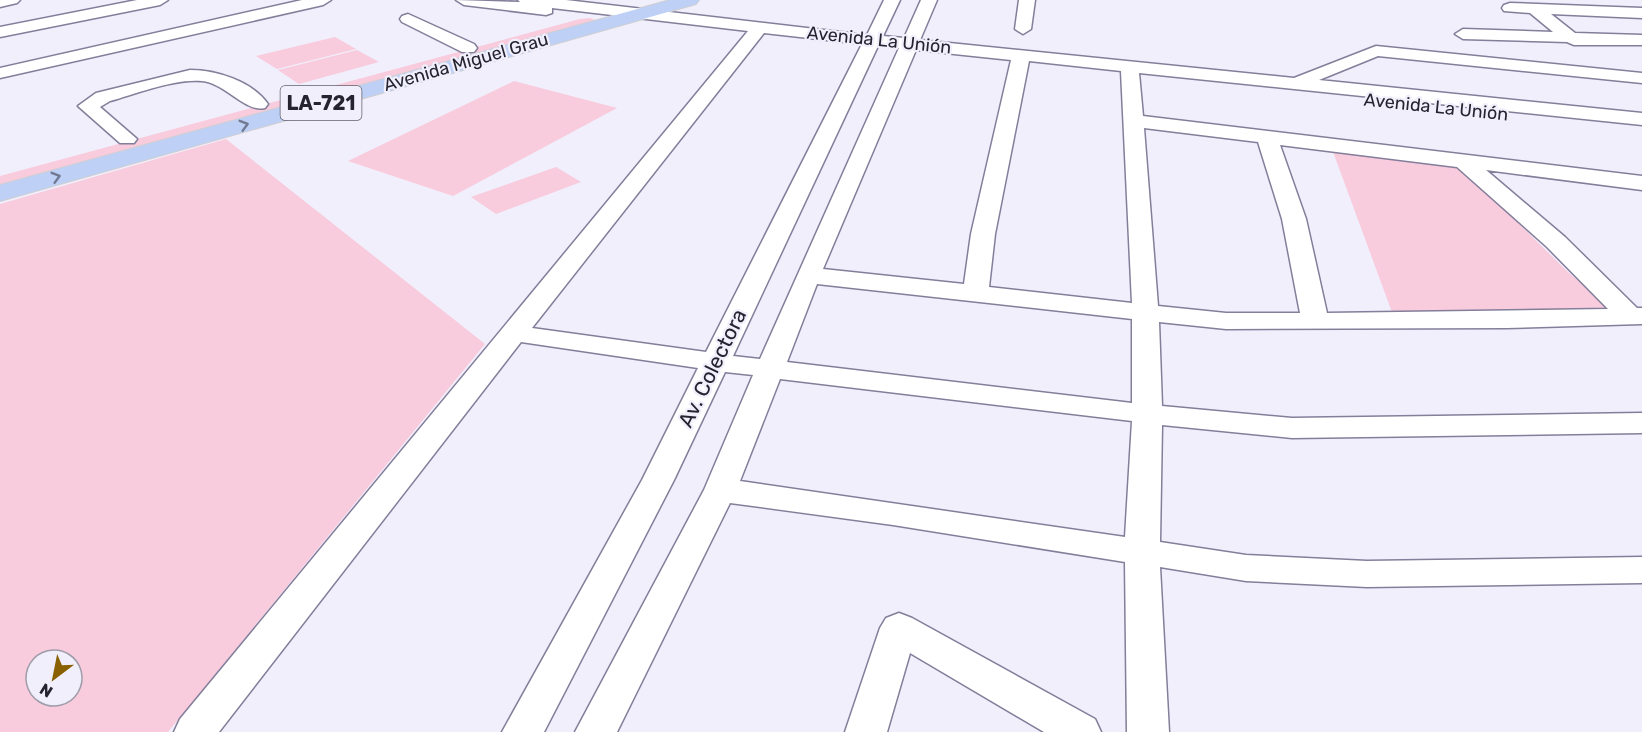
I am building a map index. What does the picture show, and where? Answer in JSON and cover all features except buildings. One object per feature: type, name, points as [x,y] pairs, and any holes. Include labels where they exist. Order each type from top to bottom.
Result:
[{"type":"main road","name":"Avenida Miguel Grau","points":[[0,173],[587,16],[613,10],[690,0]]},
{"type":"main road","name":"Avenida Miguel Grau","points":[[0,193],[613,10]]},
{"type":"street","points":[[0,2],[12,0]]},
{"type":"street","points":[[0,32],[160,0]]},
{"type":"street","points":[[0,73],[323,0]]},
{"type":"street","points":[[464,0],[587,16]]},
{"type":"street","points":[[526,0],[613,10]]},
{"type":"street","name":"Av. Colectora","points":[[523,732],[658,480],[892,0]]},
{"type":"street","points":[[596,732],[720,490],[808,276],[929,0]]},
{"type":"street","points":[[1023,29],[1027,0]]},
{"type":"street","points":[[1425,56],[1463,34],[1522,6],[1642,13]]},
{"type":"street","points":[[1522,6],[1639,85]]},
{"type":"street","name":"Avenida La Unión","points":[[642,7],[760,27],[872,40],[1642,119]]},
{"type":"street","points":[[408,19],[468,48]]},
{"type":"street","points":[[195,732],[760,27]]},
{"type":"street","points":[[1463,34],[1642,40]]},
{"type":"street","points":[[1296,83],[1376,51],[1620,73],[1642,71]]},
{"type":"street","points":[[975,295],[983,234],[1021,56]]},
{"type":"street","points":[[1130,67],[1145,314],[1147,415],[1142,553],[1148,732]]},
{"type":"street","points":[[127,139],[88,106],[104,97],[190,75],[202,75],[227,81],[258,104]]},
{"type":"street","name":"Avenida La Unión","points":[[1232,78],[1279,89],[1642,129]]},
{"type":"street","points":[[1134,122],[1642,183]]},
{"type":"street","points":[[1267,138],[1294,219],[1315,321]]},
{"type":"street","points":[[1465,163],[1556,242],[1636,316]]},
{"type":"street","points":[[808,276],[1226,321],[1507,320],[1636,316]]},
{"type":"street","points":[[513,333],[714,362],[1147,415],[1292,428],[1642,423]]},
{"type":"street","points":[[720,490],[893,513],[1246,568],[1307,573],[1642,570]]},
{"type":"street","points":[[866,732],[900,628],[1080,732]]},
{"type":"shaded area","points":[[590,18],[597,21],[0,189],[0,176]]},
{"type":"shaded area","points":[[335,37],[356,49],[277,69],[256,56]]},
{"type":"shaded area","points":[[357,50],[379,62],[299,84],[278,70]]},
{"type":"shaded area","points":[[514,81],[617,108],[453,196],[348,161]]},
{"type":"shaded area","points":[[226,139],[485,344],[168,732],[0,732],[0,204]]},
{"type":"shaded area","points":[[1332,149],[1453,163],[1462,168],[1568,272],[1613,310],[1393,315]]},
{"type":"shaded area","points":[[556,167],[581,182],[496,214],[471,197]]}]
